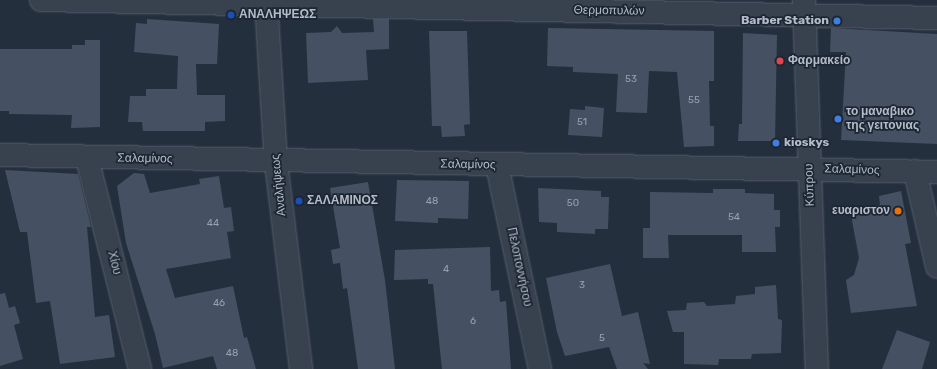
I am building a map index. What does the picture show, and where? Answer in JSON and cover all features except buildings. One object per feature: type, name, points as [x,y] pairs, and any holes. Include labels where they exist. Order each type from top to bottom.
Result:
[{"type":"street","name":"Θερμοπυλών","points":[[41,0],[804,8],[937,18]]},
{"type":"street","name":"Αναλήψεως","points":[[266,2],[276,162],[301,369]]},
{"type":"street","name":"Κύπρου","points":[[804,8],[817,369]]},
{"type":"street","name":"Σαλαμίνος","points":[[0,155],[276,162],[810,168],[937,172]]},
{"type":"street","name":"Χίου","points":[[88,158],[140,369]]},
{"type":"street","name":"Πελοποννήσου","points":[[497,165],[540,369]]},
{"type":"street","points":[[915,171],[937,266]]},
{"type":"place","name":"ΑΝΑΛΗΨΕΩΣ","points":[[231,15]]},
{"type":"place","name":"Barber Station","points":[[837,21]]},
{"type":"place","name":"Φαρμακείο","points":[[780,61]]},
{"type":"place","name":"το μαναβικο της γειτονιας","points":[[838,119]]},
{"type":"place","name":"kioskys","points":[[776,143]]},
{"type":"place","name":"ΣΑΛΑΜΙΝΟΣ","points":[[299,201]]},
{"type":"place","name":"ευαριστον","points":[[898,211]]}]
